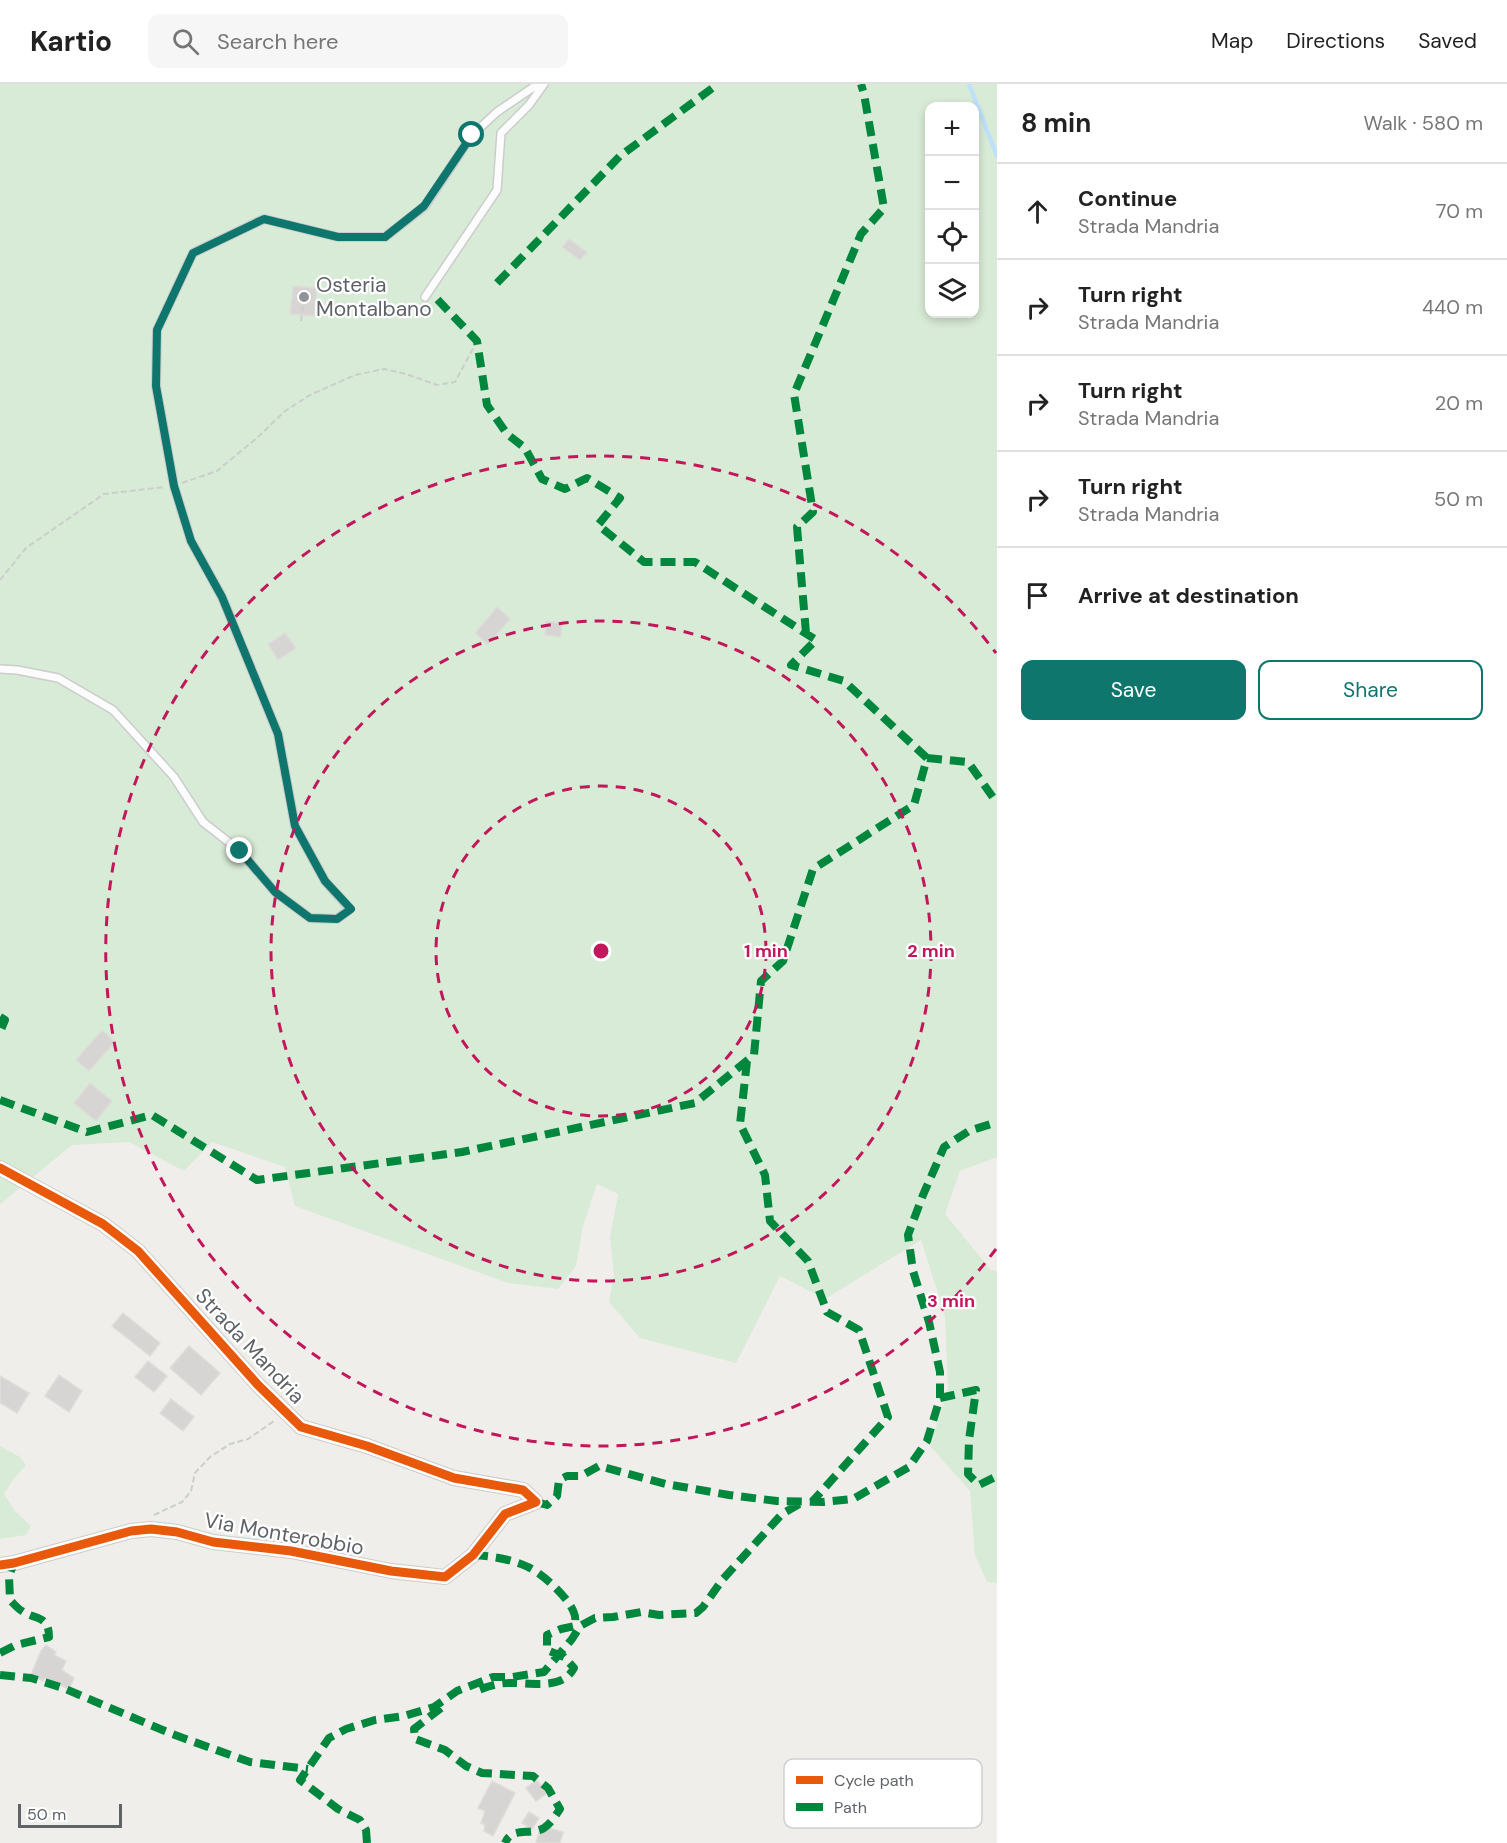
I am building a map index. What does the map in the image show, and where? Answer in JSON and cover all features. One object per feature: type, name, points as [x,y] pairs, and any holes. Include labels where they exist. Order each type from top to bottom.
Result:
[{"type":"street","name":"Strada Mandria","points":[[0,1168],[103,1224],[138,1251],[258,1384],[301,1427],[366,1446],[454,1478],[523,1490],[536,1502]]},
{"type":"street","name":"Via Monterobbio","points":[[0,1565],[131,1531],[151,1529],[177,1532],[213,1542],[291,1551],[391,1571],[445,1577],[473,1555],[505,1514],[536,1502]]},
{"type":"lane","points":[[0,669],[58,678],[113,710],[174,777],[203,822],[240,851],[275,892],[310,918],[337,919],[351,909],[325,881],[295,826],[278,734],[222,597],[191,541],[174,486],[156,386],[157,330],[193,253],[264,219],[338,237],[385,237],[424,206],[472,135],[497,112],[538,84]]},
{"type":"lane","points":[[425,297],[497,190],[501,133],[529,105],[544,84]]},
{"type":"path","points":[[301,321],[303,306]]},
{"type":"path","points":[[0,580],[26,548],[104,494],[174,486],[217,471],[258,438],[285,411],[310,395],[355,375],[384,369],[437,384],[455,382],[477,341]]},
{"type":"path","points":[[131,1531],[146,1518],[182,1502],[191,1491],[195,1473],[210,1457],[230,1444],[248,1439],[262,1431],[285,1411]]},
{"type":"green space","points":[[0,84],[997,84],[997,1157],[960,1171],[945,1214],[991,1270],[997,1271],[997,1583],[987,1582],[975,1555],[970,1491],[930,1446],[948,1389],[945,1316],[921,1240],[825,1299],[780,1276],[736,1363],[640,1338],[609,1302],[614,1275],[610,1238],[618,1194],[597,1184],[583,1226],[576,1266],[558,1289],[508,1283],[295,1206],[285,1167],[212,1142],[184,1171],[129,1142],[72,1145],[0,1204]]},
{"type":"green space","points":[[0,1446],[20,1457],[26,1465],[4,1494],[15,1511],[31,1526],[26,1535],[0,1539]]},
{"type":"building","points":[[569,239],[587,252],[580,260],[562,247]]},
{"type":"building","name":"Osteria Montalbano","points":[[293,286],[317,288],[314,316],[290,314]]},
{"type":"building","points":[[497,607],[510,619],[488,645],[475,633]]},
{"type":"building","points":[[546,621],[562,623],[561,637],[545,635]]},
{"type":"building","points":[[285,633],[296,648],[278,660],[268,644]]},
{"type":"building","points":[[102,1030],[115,1042],[89,1071],[76,1060]]},
{"type":"building","points":[[90,1083],[112,1101],[96,1121],[74,1103]]},
{"type":"building","points":[[123,1313],[160,1343],[150,1356],[112,1326]]},
{"type":"building","points":[[189,1346],[220,1373],[201,1395],[170,1368]]},
{"type":"building","points":[[148,1361],[167,1376],[154,1392],[135,1377]]},
{"type":"building","points":[[59,1375],[82,1391],[69,1412],[45,1396]]},
{"type":"building","points":[[0,1376],[29,1393],[17,1413],[0,1403]]},
{"type":"building","points":[[171,1399],[194,1417],[183,1431],[160,1413]]},
{"type":"building","points":[[46,1645],[56,1652],[54,1655],[66,1661],[62,1670],[74,1678],[69,1689],[31,1675]]},
{"type":"building","points":[[537,1780],[547,1793],[536,1801],[526,1788]]},
{"type":"building","points":[[492,1781],[515,1793],[493,1836],[484,1831],[485,1825],[481,1823],[485,1811],[478,1808]]},
{"type":"building","points":[[529,1812],[539,1818],[532,1829],[522,1823]]},
{"type":"building","points":[[541,1826],[563,1832],[560,1843],[536,1843]]},
{"type":"waterway","points":[[969,84],[997,156]]},
{"type":"marked path","points":[[497,283],[620,156],[718,84]]},
{"type":"marked path","points":[[806,633],[797,527],[813,512],[794,394],[861,234],[884,208],[861,84]]},
{"type":"marked path","points":[[0,1100],[87,1132],[152,1115],[257,1180],[462,1152],[695,1103],[754,1055],[761,981],[783,961],[813,869],[914,805],[927,758],[844,681],[791,665],[816,640],[695,562],[644,562],[598,525],[620,498],[587,478],[565,489],[542,479],[525,448],[507,434],[487,405],[477,341],[436,298]]},
{"type":"marked path","points":[[927,758],[968,762],[997,803]]},
{"type":"marked path","points":[[0,1017],[5,1020],[0,1032]]},
{"type":"marked path","points":[[747,1061],[740,1124],[765,1175],[770,1221],[808,1261],[827,1312],[859,1330],[888,1417],[812,1502]]},
{"type":"marked path","points":[[536,1502],[547,1505],[557,1496],[559,1480],[567,1476],[581,1476],[599,1466],[666,1484],[729,1495],[777,1501],[823,1502],[853,1499],[909,1467],[927,1441],[940,1398],[940,1372],[929,1322],[913,1271],[908,1235],[944,1147],[969,1131],[997,1124]]},
{"type":"marked path","points":[[940,1398],[976,1390],[969,1440],[968,1474],[979,1485],[997,1476]]},
{"type":"marked path","points":[[367,1843],[366,1830],[360,1820],[338,1809],[300,1780],[329,1738],[346,1729],[375,1720],[404,1716],[434,1707],[457,1691],[493,1677],[512,1677],[544,1672],[580,1626],[595,1618],[641,1612],[659,1615],[696,1613],[723,1579],[782,1514],[803,1502]]},
{"type":"marked path","points":[[473,1555],[508,1560],[534,1570],[548,1580],[561,1594],[575,1615],[575,1626],[547,1635],[547,1650],[564,1657],[574,1668],[569,1675],[554,1683],[504,1683],[476,1691]]},
{"type":"marked path","points":[[0,1653],[16,1645],[49,1637],[44,1621],[20,1610],[10,1600],[9,1576],[14,1563]]},
{"type":"marked path","points":[[0,1675],[31,1678],[63,1688],[172,1734],[250,1762],[308,1769]]},
{"type":"marked path","points":[[441,1708],[414,1729],[415,1739],[445,1750],[466,1766],[482,1773],[533,1776],[548,1788],[560,1809],[544,1828],[517,1833],[508,1838],[505,1843]]},
{"type":"cycle path","points":[[0,1168],[103,1224],[138,1251],[258,1385],[301,1427],[367,1446],[454,1478],[523,1490],[536,1502],[505,1514],[473,1555],[445,1577],[391,1571],[291,1551],[213,1542],[177,1532],[151,1529],[131,1531],[0,1565]]},
{"type":"place","name":"Osteria Montalbano","points":[[304,297]]},
{"type":"route","points":[[240,851],[275,892],[310,918],[337,919],[351,909],[325,881],[295,826],[278,734],[222,597],[191,541],[174,486],[156,386],[157,330],[193,253],[264,219],[338,237],[385,237],[424,206],[472,135]]}]
